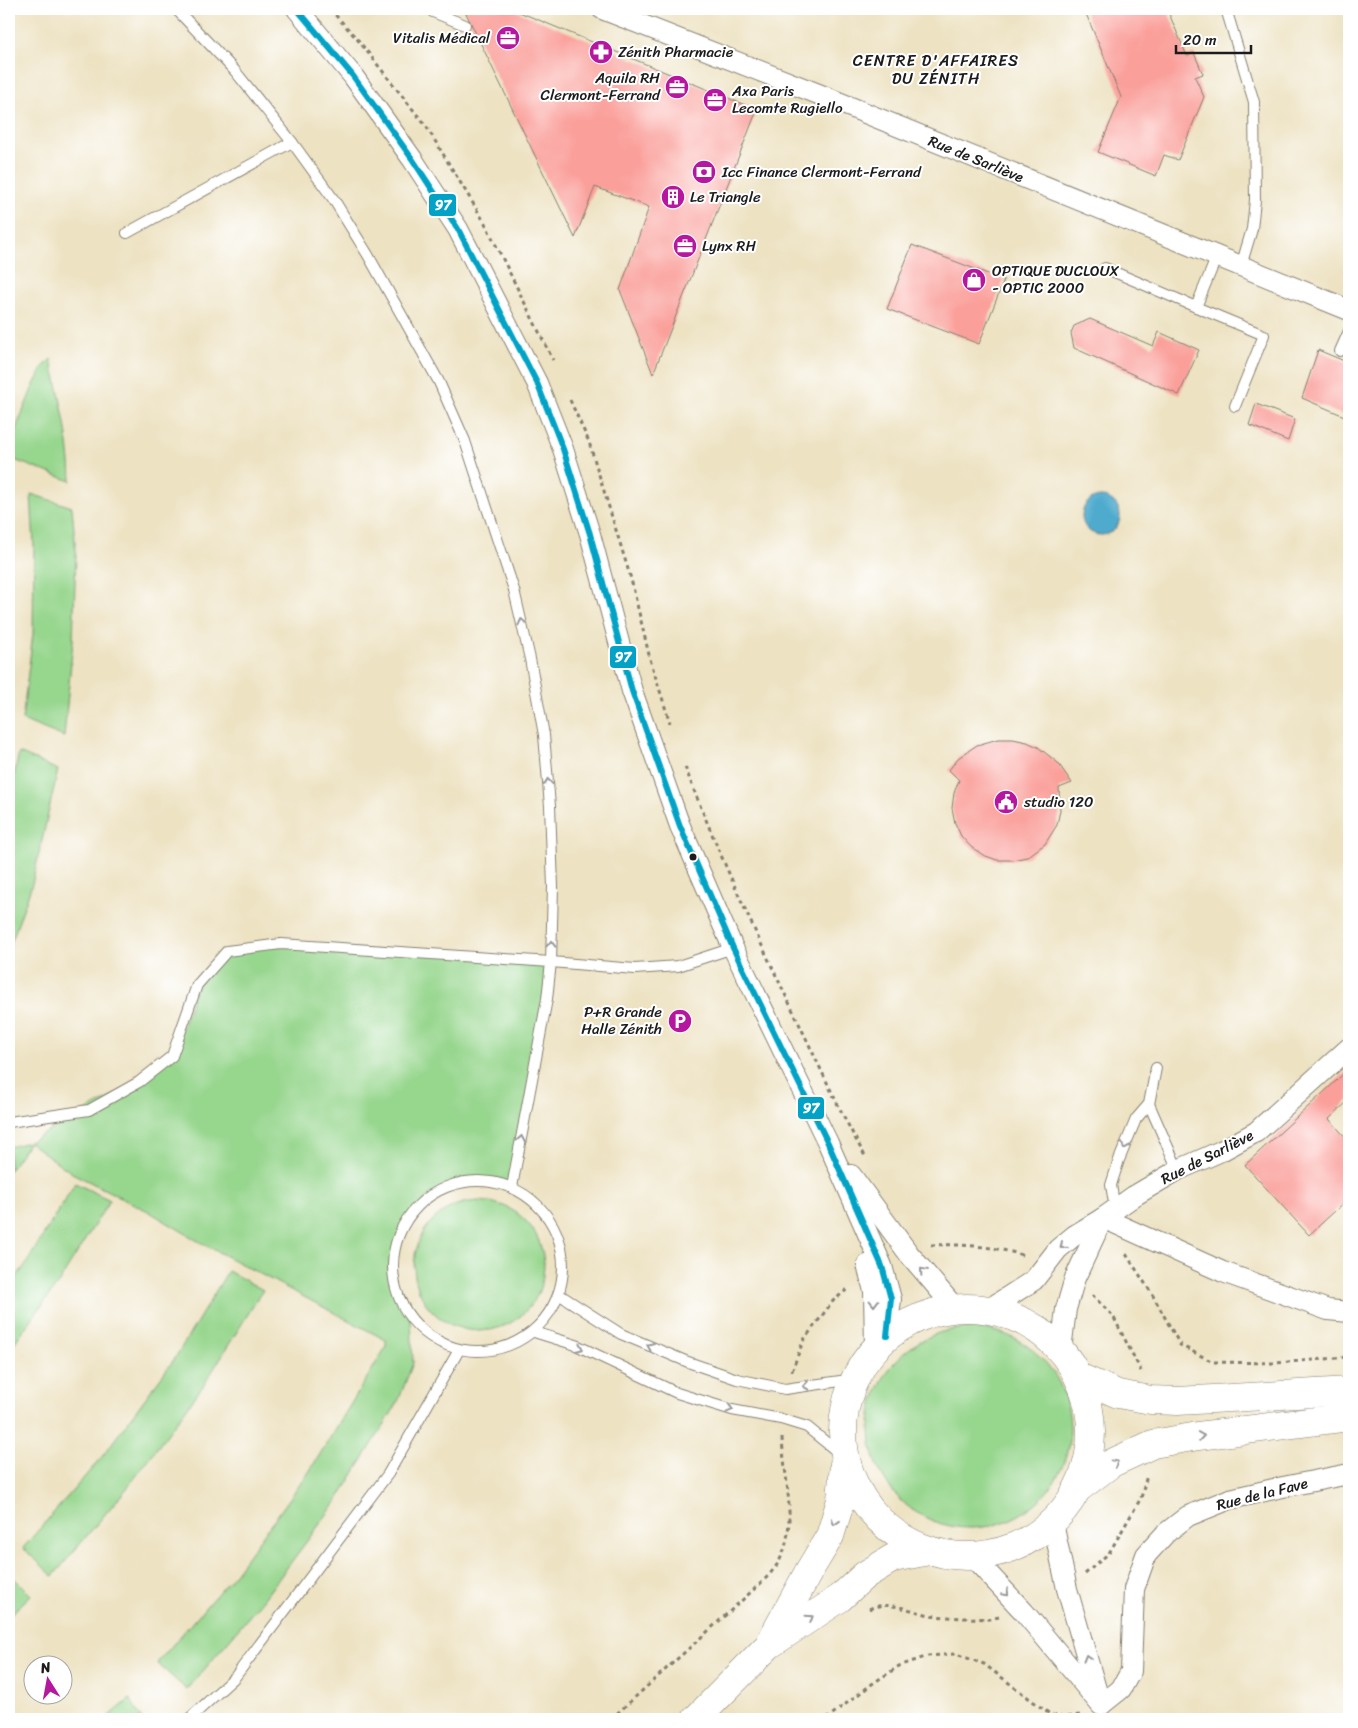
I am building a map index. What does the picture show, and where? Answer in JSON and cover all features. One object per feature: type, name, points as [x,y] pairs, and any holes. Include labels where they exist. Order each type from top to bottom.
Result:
[{"type":"main road","points":[[769,1645],[830,1536],[841,1500],[844,1457],[842,1417],[854,1379],[866,1358],[881,1343],[916,1318],[955,1308],[989,1309],[1028,1323],[1061,1350],[1076,1370],[1092,1424],[1090,1456],[1080,1487],[1068,1506],[1053,1523],[1029,1540],[1002,1552],[973,1557],[950,1556],[929,1551],[899,1537],[874,1516],[855,1488],[844,1457]]},
{"type":"main road","points":[[1082,1385],[1151,1400],[1178,1401],[1349,1391]]},
{"type":"main road","points":[[1082,1385],[1128,1408],[1153,1414],[1349,1404]]},
{"type":"main road","points":[[1080,1487],[1112,1463],[1153,1444],[1198,1436],[1349,1417]]},
{"type":"main road","points":[[696,1719],[769,1645],[840,1598],[865,1575],[894,1558],[929,1551]]},
{"type":"street","points":[[297,9],[358,84],[413,160],[453,221],[493,294],[537,383],[563,449],[590,534],[632,691],[692,856],[733,948],[828,1143],[882,1266],[891,1299],[881,1343]]},
{"type":"street","name":"Rue de Sarliève","points":[[602,9],[821,95],[1349,310]]},
{"type":"street","name":"Rue de Sarliève","points":[[989,1309],[1034,1280],[1058,1249],[1075,1235],[1178,1170],[1221,1151],[1256,1132],[1349,1048]]},
{"type":"street","points":[[828,1143],[909,1254],[955,1308]]},
{"type":"street","points":[[828,1143],[822,1161],[870,1274],[881,1343]]},
{"type":"street","points":[[1061,1350],[1066,1310],[1075,1278],[1109,1214],[1223,1272],[1328,1310],[1349,1312]]},
{"type":"street","name":"Rue de la Fave","points":[[1101,1705],[1122,1689],[1131,1671],[1134,1590],[1146,1555],[1166,1532],[1188,1516],[1230,1498],[1349,1474]]},
{"type":"street","points":[[1053,1523],[1067,1589],[1101,1705]]},
{"type":"street","points":[[973,1557],[1024,1612],[1101,1705]]},
{"type":"lane","points":[[176,9],[235,71],[292,142],[334,200],[368,255],[439,382],[465,442],[514,590],[530,659],[545,744],[550,806],[553,887],[551,962],[547,999],[512,1187]]},
{"type":"lane","points":[[430,9],[465,25]]},
{"type":"lane","points":[[1226,9],[1254,102],[1256,200],[1252,229],[1241,266]]},
{"type":"lane","points":[[127,232],[292,142]]},
{"type":"lane","points":[[1196,307],[1217,256]]},
{"type":"lane","points":[[1105,268],[1264,335],[1235,406]]},
{"type":"lane","points":[[1340,351],[1349,331]]},
{"type":"lane","points":[[11,1121],[89,1110],[139,1082],[165,1062],[172,1056],[197,985],[226,951],[281,944],[635,969],[678,966],[733,948]]},
{"type":"lane","points":[[1109,1214],[1111,1185],[1119,1160],[1136,1119],[1149,1104],[1156,1068]]},
{"type":"lane","points":[[1149,1104],[1178,1170]]},
{"type":"lane","points":[[485,1180],[512,1187],[534,1201],[551,1220],[562,1244],[564,1270],[560,1295],[549,1315],[534,1332],[511,1346],[486,1352],[459,1350],[433,1340],[411,1320],[397,1296],[392,1268],[396,1240],[410,1214],[430,1195],[456,1183],[485,1180]]},
{"type":"lane","points":[[560,1295],[621,1334],[688,1362],[737,1378],[785,1389],[854,1379]]},
{"type":"lane","points":[[534,1332],[576,1346],[677,1393],[732,1410],[781,1419],[807,1427],[844,1457]]},
{"type":"lane","points":[[189,1719],[236,1677],[382,1482],[459,1350]]},
{"type":"path","points":[[1109,1214],[1180,1345],[1213,1362],[1276,1363],[1349,1357]]},
{"type":"path","points":[[909,1254],[931,1245],[976,1245],[1014,1252],[1046,1264]]},
{"type":"path","points":[[785,1389],[803,1341],[833,1301],[870,1274]]},
{"type":"path","points":[[1075,1278],[1113,1316],[1138,1362],[1151,1400]]},
{"type":"path","points":[[611,1719],[761,1583],[779,1562],[788,1538],[788,1488],[781,1419]]},
{"type":"path","points":[[1067,1589],[1110,1553],[1140,1498],[1151,1461],[1153,1444]]},
{"type":"path","points":[[864,1611],[877,1605],[889,1605],[934,1616],[990,1619],[1024,1612]]},
{"type":"path","points":[[826,1719],[899,1666],[928,1656],[956,1654],[984,1664],[1051,1715],[1066,1717],[1082,1715],[1101,1705]]},
{"type":"green space","points":[[51,359],[67,435],[71,481],[9,458],[9,446],[32,389],[43,367]]},
{"type":"green space","points":[[31,494],[72,507],[76,553],[73,641],[64,737],[22,720],[33,634],[34,546]]},
{"type":"green space","points":[[19,753],[58,770],[32,884],[9,949],[9,798]]},
{"type":"green space","points":[[281,944],[551,962],[512,1187],[485,1180],[456,1183],[430,1195],[410,1214],[396,1239],[392,1268],[397,1296],[411,1320],[413,1363],[397,1404],[337,1501],[262,1601],[187,1690],[157,1663],[236,1572],[309,1472],[386,1347],[386,1340],[203,1244],[148,1211],[72,1173],[29,1142],[139,1082],[172,1056],[197,985],[227,951]]},
{"type":"green space","points":[[29,1142],[9,1171],[9,1147]]},
{"type":"green space","points":[[75,1183],[110,1200],[57,1285],[9,1350],[9,1287],[26,1264]]},
{"type":"green space","points":[[479,1201],[492,1202],[504,1206],[525,1220],[539,1241],[543,1253],[543,1279],[539,1291],[525,1312],[504,1326],[492,1330],[479,1331],[466,1330],[454,1326],[433,1312],[419,1291],[415,1279],[414,1266],[415,1253],[419,1241],[433,1220],[454,1206],[466,1202]]},
{"type":"green space","points":[[228,1271],[263,1290],[203,1386],[128,1487],[53,1576],[23,1548],[101,1458],[175,1358]]},
{"type":"green space","points":[[970,1328],[999,1332],[1026,1345],[1041,1357],[1053,1372],[1066,1399],[1070,1428],[1066,1457],[1053,1484],[1041,1499],[1026,1511],[999,1524],[970,1528],[941,1524],[914,1511],[899,1499],[887,1484],[874,1457],[870,1428],[874,1399],[887,1372],[899,1357],[914,1345],[941,1332]]},
{"type":"green space","points":[[9,1573],[31,1595],[9,1616]]},
{"type":"green space","points":[[130,1699],[142,1719],[106,1719]]},
{"type":"water","points":[[1101,497],[1114,503],[1120,516],[1114,529],[1101,535],[1088,529],[1082,516],[1088,503]]},
{"type":"building","name":"Le Triangle","points":[[464,9],[512,9],[757,110],[653,374],[620,290],[649,207],[595,187],[575,238]]},
{"type":"building","points":[[1084,9],[1167,9],[1187,56],[1194,53],[1203,74],[1195,77],[1204,97],[1178,160],[1164,155],[1156,176],[1098,152],[1121,97]]},
{"type":"building","points":[[912,245],[1004,280],[979,344],[887,309]]},
{"type":"building","points":[[1090,319],[1153,346],[1159,332],[1199,350],[1179,395],[1074,348],[1071,333],[1074,326]]},
{"type":"building","points":[[1318,350],[1349,363],[1349,418],[1302,398]]},
{"type":"building","points":[[1256,404],[1295,419],[1288,441],[1249,425]]},
{"type":"building","name":"studio 120","points":[[998,739],[1013,739],[1038,747],[1058,763],[1072,783],[1059,788],[1060,810],[1057,825],[1045,844],[1027,857],[1012,860],[997,860],[983,855],[971,847],[961,836],[955,823],[952,808],[954,793],[959,780],[949,770],[958,758],[977,745]]},
{"type":"building","points":[[1349,1069],[1349,1100],[1329,1119],[1349,1141],[1349,1198],[1309,1235],[1245,1165]]},
{"type":"transit line","name":"97","points":[[297,9],[353,76],[413,160],[458,229],[537,383],[563,449],[590,534],[632,691],[680,826],[733,948],[828,1143],[882,1266],[891,1299],[887,1336]]},
{"type":"place","name":"Vitalis Médical","points":[[508,38]]},
{"type":"place","name":"Zénith Pharmacie","points":[[601,52]]},
{"type":"place","name":"Aquila RH Clermont-Ferrand","points":[[677,87]]},
{"type":"place","name":"Axa Paris Lecomte Rugiello","points":[[715,100]]},
{"type":"place","name":"Icc Finance Clermont-Ferrand","points":[[704,172]]},
{"type":"place","name":"Le Triangle","points":[[673,197]]},
{"type":"place","name":"Lynx RH","points":[[685,246]]},
{"type":"place","name":"OPTIQUE DUCLOUX - OPTIC 2000","points":[[974,280]]},
{"type":"place","name":"studio 120","points":[[1006,802]]},
{"type":"place","name":"P+R Grande Halle Zénith","points":[[680,1021]]},
{"type":"district","name":"CENTRE D'AFFAIRES DU ZÉNITH","points":[[936,69]]}]
